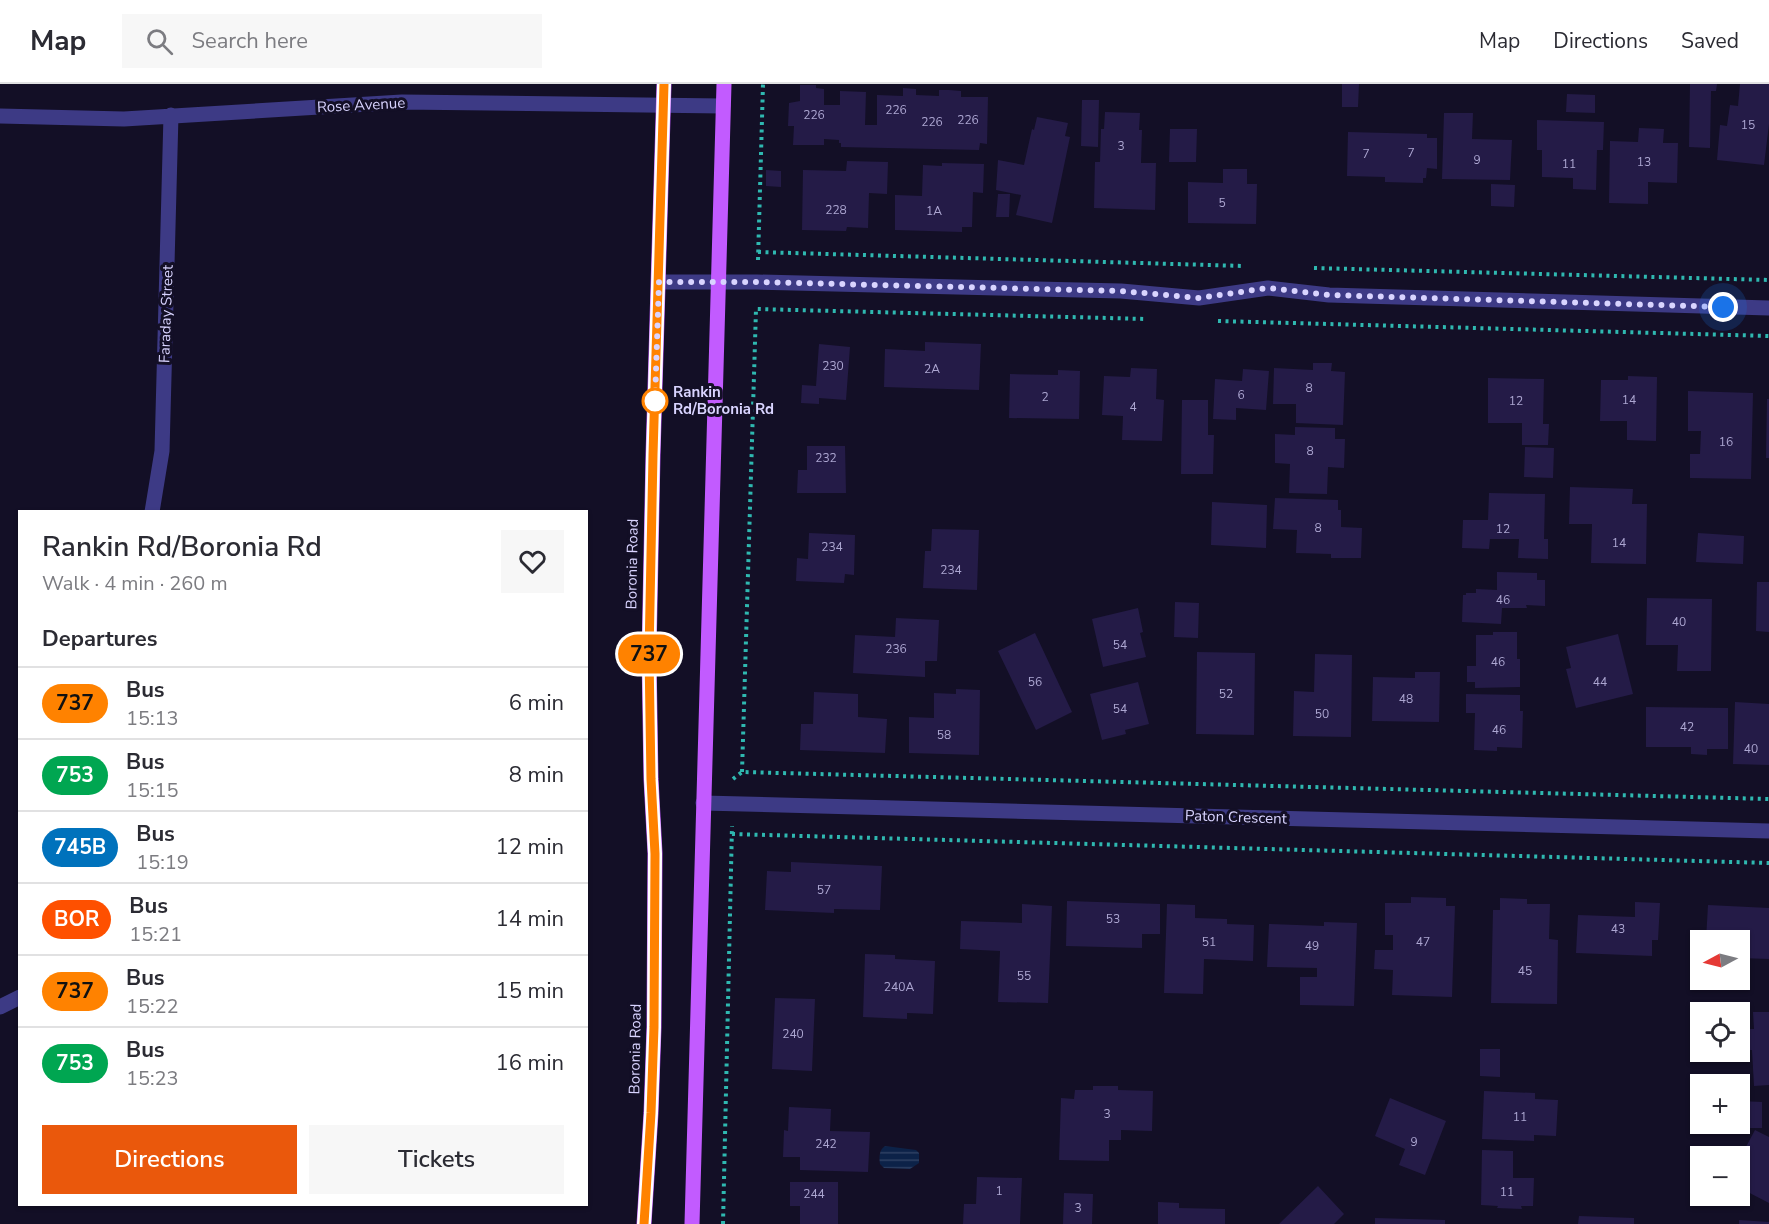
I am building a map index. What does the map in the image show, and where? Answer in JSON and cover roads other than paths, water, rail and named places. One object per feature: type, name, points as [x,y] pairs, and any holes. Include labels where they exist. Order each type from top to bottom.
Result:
[{"type":"main road","name":"Boronia Road","points":[[644,1224],[654,1027],[655,854],[649,654],[664,84]]},
{"type":"main road","points":[[692,1224],[724,84]]},
{"type":"street","name":"Rose Avenue","points":[[0,116],[124,119],[402,102],[723,106]]},
{"type":"street","name":"Faraday Street","points":[[152,510],[162,451],[171,115]]},
{"type":"street","points":[[659,282],[1121,291],[1199,298],[1268,288],[1329,295],[1769,308]]},
{"type":"street","name":"Paton Crescent","points":[[703,802],[1769,831]]},
{"type":"street","points":[[0,1007],[18,998]]},
{"type":"water","points":[[885,1146],[916,1150],[919,1153],[919,1163],[910,1169],[884,1168],[880,1164],[880,1156]]},
{"type":"place","name":"Rankin Rd/Boronia Rd","points":[[655,401]]}]
